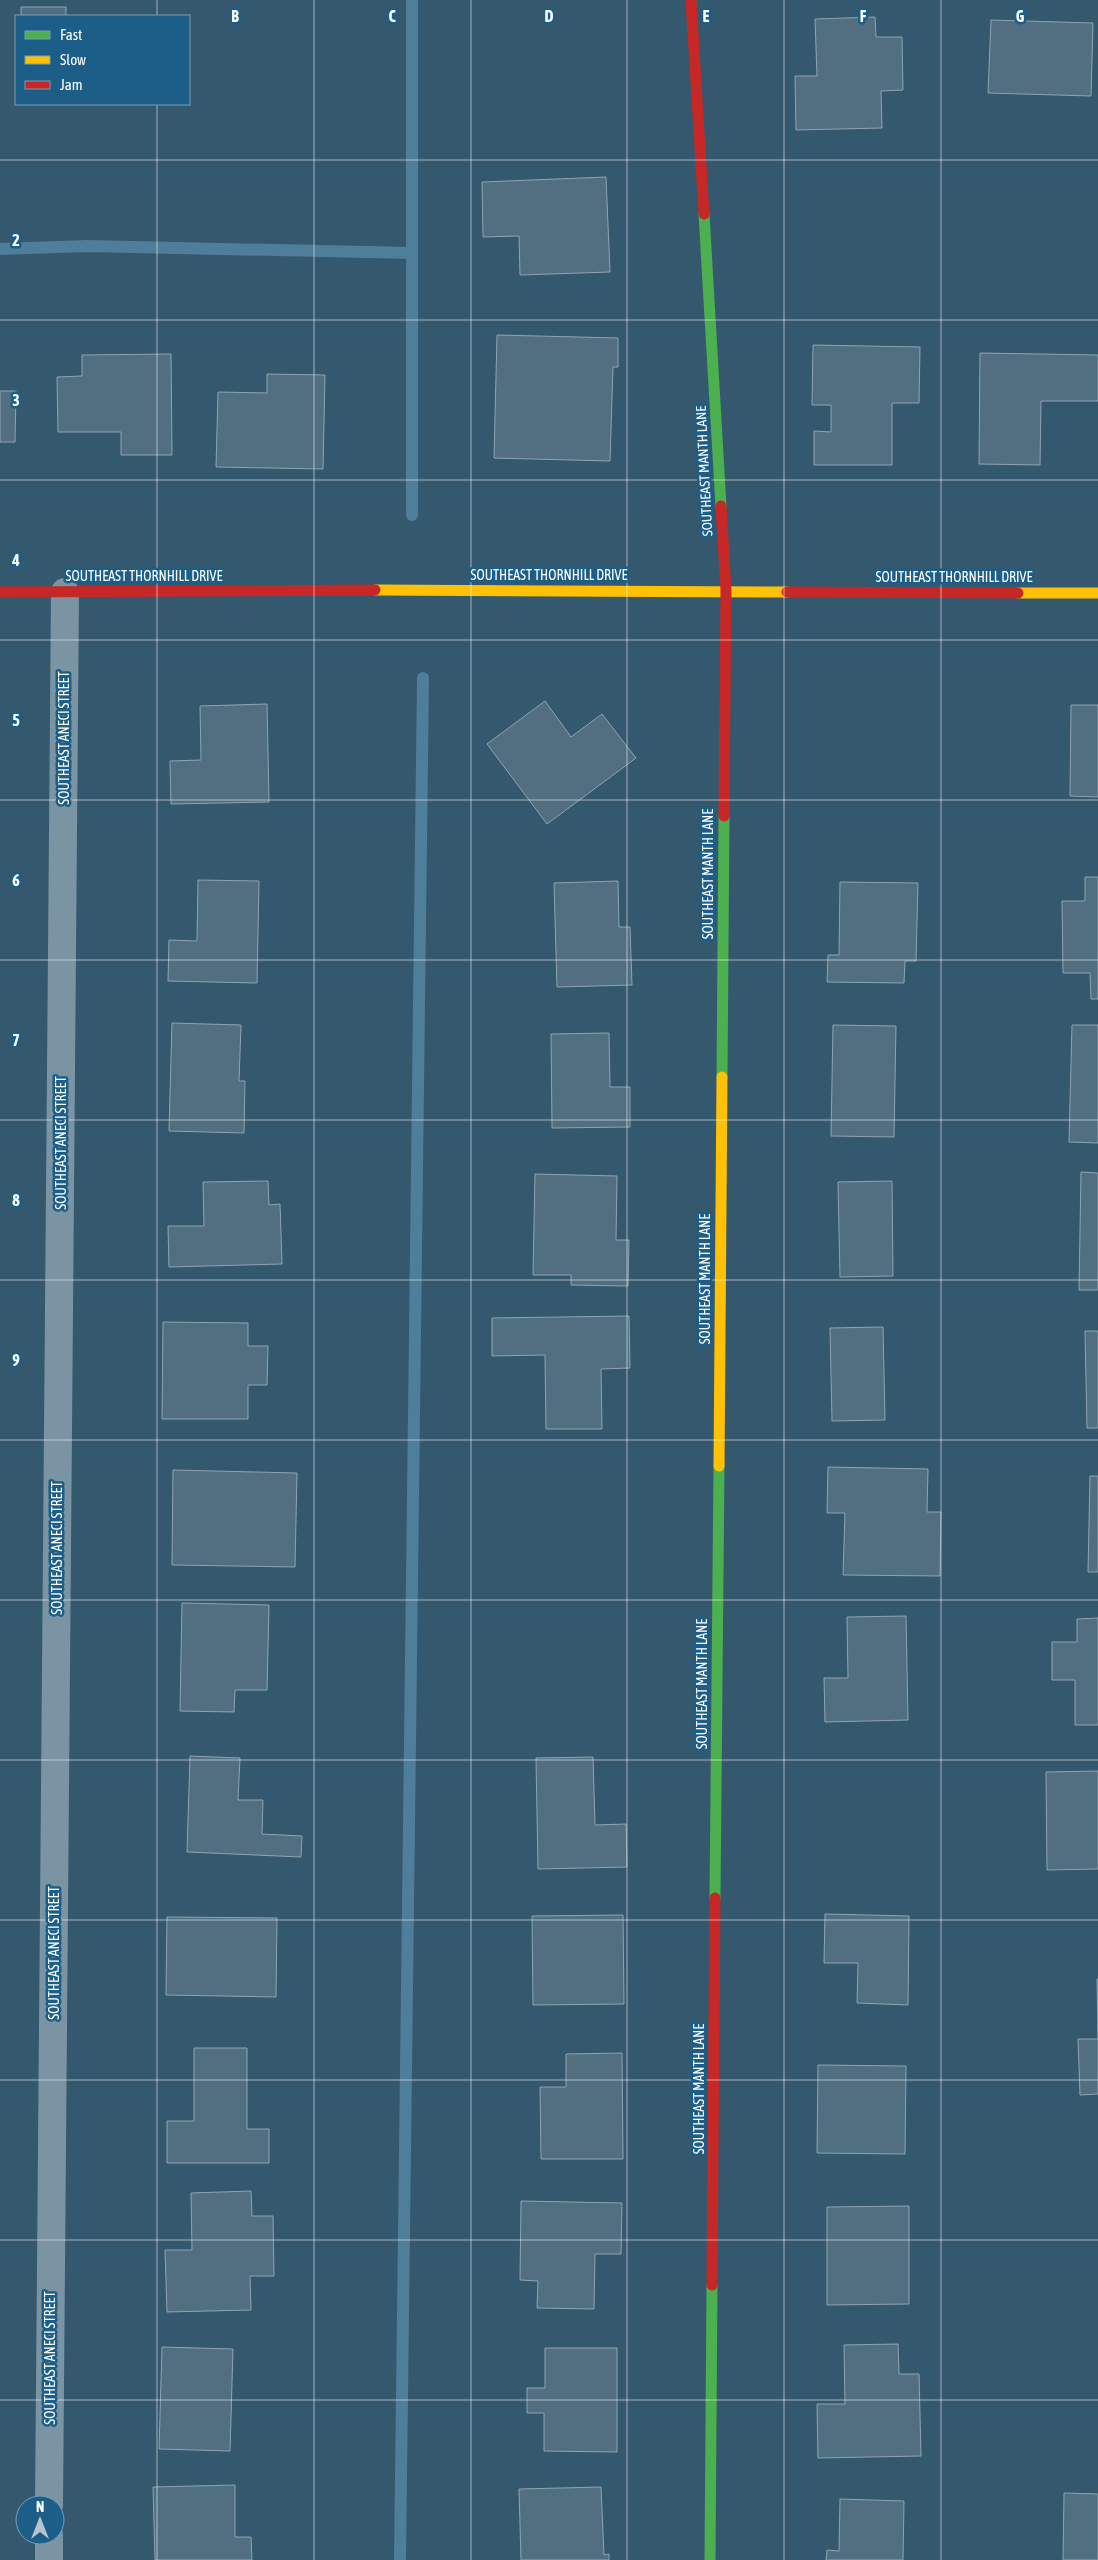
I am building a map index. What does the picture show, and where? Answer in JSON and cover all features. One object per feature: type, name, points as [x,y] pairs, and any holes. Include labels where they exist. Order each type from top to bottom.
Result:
[{"type":"street","name":"SOUTHEAST MANTH LANE","points":[[691,0],[726,590],[710,2560]]},
{"type":"street","name":"SOUTHEAST THORNHILL DRIVE","points":[[0,592],[726,590],[1098,593]]},
{"type":"street","name":"SOUTHEAST ANECI STREET","points":[[49,2495],[65,592]]},
{"type":"street","points":[[49,2545],[49,2560]]},
{"type":"building","points":[[21,7],[66,7],[66,15],[21,15]]},
{"type":"building","points":[[875,17],[876,37],[902,37],[903,90],[881,91],[882,128],[796,130],[795,76],[817,76],[815,19]]},
{"type":"building","points":[[991,20],[1093,23],[1091,96],[988,93]]},
{"type":"building","points":[[606,177],[610,272],[520,275],[519,236],[483,237],[482,182]]},
{"type":"building","points":[[497,335],[618,338],[618,367],[613,367],[610,461],[494,458]]},
{"type":"building","points":[[813,345],[920,347],[919,403],[892,403],[892,465],[814,465],[814,431],[831,432],[831,405],[812,405]]},
{"type":"building","points":[[980,353],[1098,355],[1098,401],[1041,401],[1040,465],[979,464]]},
{"type":"building","points":[[171,354],[172,455],[121,455],[121,432],[58,432],[57,377],[82,376],[82,355]]},
{"type":"building","points":[[267,374],[325,375],[323,469],[216,467],[218,392],[267,393]]},
{"type":"building","points":[[0,391],[16,391],[15,442],[0,442]]},
{"type":"building","points":[[545,701],[571,737],[602,714],[636,758],[547,824],[487,744]]},
{"type":"building","points":[[267,704],[269,802],[171,804],[170,761],[201,760],[200,706]]},
{"type":"building","points":[[1071,705],[1098,705],[1098,797],[1070,796]]},
{"type":"building","points":[[1085,877],[1098,877],[1098,999],[1091,999],[1090,973],[1063,973],[1062,901],[1085,901]]},
{"type":"building","points":[[198,880],[259,881],[257,983],[168,981],[169,940],[197,941]]},
{"type":"building","points":[[618,881],[619,927],[630,927],[632,985],[557,987],[554,883]]},
{"type":"building","points":[[840,882],[918,883],[916,961],[905,961],[904,983],[827,982],[828,955],[839,955]]},
{"type":"building","points":[[172,1023],[241,1025],[239,1081],[245,1081],[244,1133],[169,1131]]},
{"type":"building","points":[[833,1025],[896,1026],[894,1137],[831,1136]]},
{"type":"building","points":[[1072,1025],[1098,1025],[1098,1143],[1069,1142]]},
{"type":"building","points":[[609,1033],[610,1087],[630,1087],[630,1127],[552,1128],[551,1034]]},
{"type":"building","points":[[1081,1172],[1098,1173],[1098,1290],[1079,1290]]},
{"type":"building","points":[[535,1174],[617,1176],[616,1240],[629,1240],[628,1286],[571,1285],[571,1275],[533,1275]]},
{"type":"building","points":[[268,1181],[269,1205],[280,1204],[282,1264],[169,1267],[168,1226],[204,1226],[203,1182]]},
{"type":"building","points":[[892,1181],[893,1276],[840,1277],[838,1182]]},
{"type":"building","points":[[629,1316],[630,1368],[601,1369],[602,1429],[546,1429],[545,1355],[492,1356],[492,1318]]},
{"type":"building","points":[[163,1322],[248,1323],[248,1346],[268,1346],[267,1385],[248,1385],[248,1419],[162,1419]]},
{"type":"building","points":[[883,1327],[885,1420],[832,1421],[830,1328]]},
{"type":"building","points":[[1085,1331],[1098,1331],[1098,1428],[1087,1428]]},
{"type":"building","points":[[828,1467],[928,1469],[927,1512],[941,1512],[940,1576],[843,1575],[845,1513],[827,1513]]},
{"type":"building","points":[[173,1470],[297,1473],[295,1567],[172,1565]]},
{"type":"building","points":[[1090,1476],[1098,1476],[1098,1572],[1088,1572]]},
{"type":"building","points":[[182,1603],[269,1605],[267,1690],[235,1690],[234,1712],[180,1711]]},
{"type":"building","points":[[906,1616],[908,1720],[825,1722],[824,1678],[848,1678],[847,1617]]},
{"type":"building","points":[[1098,1618],[1098,1725],[1075,1725],[1075,1680],[1052,1680],[1052,1642],[1077,1642],[1077,1619]]},
{"type":"building","points":[[190,1756],[240,1758],[238,1800],[263,1800],[262,1834],[302,1836],[301,1857],[187,1852]]},
{"type":"building","points":[[593,1757],[595,1825],[626,1824],[627,1867],[538,1869],[536,1758]]},
{"type":"building","points":[[1098,1771],[1098,1869],[1047,1870],[1046,1772]]},
{"type":"building","points":[[825,1914],[909,1916],[908,2005],[857,2003],[858,1963],[824,1963]]},
{"type":"building","points":[[623,1915],[624,2004],[533,2005],[532,1916]]},
{"type":"building","points":[[167,1917],[277,1918],[276,1997],[166,1995]]},
{"type":"building","points":[[1097,1979],[1098,1979],[1098,2039]]},
{"type":"building","points":[[1078,2039],[1098,2039],[1098,2094],[1080,2095]]},
{"type":"building","points":[[194,2048],[247,2048],[247,2129],[269,2129],[269,2163],[167,2163],[167,2121],[194,2121]]},
{"type":"building","points":[[622,2053],[623,2159],[541,2159],[540,2087],[566,2087],[566,2054]]},
{"type":"building","points":[[818,2065],[906,2066],[905,2154],[817,2153]]},
{"type":"building","points":[[251,2191],[252,2216],[273,2216],[274,2276],[250,2276],[251,2310],[167,2312],[165,2250],[192,2250],[191,2193]]},
{"type":"building","points":[[521,2201],[622,2203],[621,2254],[595,2254],[594,2309],[537,2308],[538,2281],[520,2280]]},
{"type":"building","points":[[909,2206],[909,2304],[827,2305],[827,2207]]},
{"type":"building","points":[[898,2344],[899,2374],[919,2374],[921,2456],[818,2458],[817,2404],[845,2404],[844,2345]]},
{"type":"building","points":[[162,2347],[233,2349],[230,2451],[159,2449]]},
{"type":"building","points":[[545,2348],[617,2348],[617,2452],[544,2451],[544,2413],[527,2413],[527,2388],[545,2388]]},
{"type":"building","points":[[235,2485],[235,2537],[251,2537],[252,2560],[155,2560],[153,2487]]},
{"type":"building","points":[[601,2487],[604,2555],[609,2554],[609,2560],[521,2560],[519,2489]]},
{"type":"building","points":[[1064,2493],[1098,2494],[1098,2560],[1063,2560]]},
{"type":"building","points":[[840,2499],[904,2501],[903,2560],[826,2560],[827,2550],[839,2551]]},
{"type":"waterway","points":[[412,0],[412,515]]},
{"type":"waterway","points":[[0,249],[87,246],[412,253]]},
{"type":"waterway","points":[[400,2560],[423,678]]},
{"type":"traffic: fast","points":[[704,214],[721,506]]},
{"type":"traffic: fast","points":[[722,1077],[724,816]]},
{"type":"traffic: fast","points":[[715,1898],[719,1466]]},
{"type":"traffic: fast","points":[[710,2560],[712,2285]]},
{"type":"traffic: slow","points":[[375,590],[787,592]]},
{"type":"traffic: slow","points":[[1018,593],[1098,593]]},
{"type":"traffic: slow","points":[[719,1466],[722,1077]]},
{"type":"traffic: jam","points":[[691,0],[704,214]]},
{"type":"traffic: jam","points":[[721,506],[726,590],[724,816]]},
{"type":"traffic: jam","points":[[0,592],[375,590]]},
{"type":"traffic: jam","points":[[787,592],[1018,593]]},
{"type":"traffic: jam","points":[[712,2285],[715,1898]]}]
